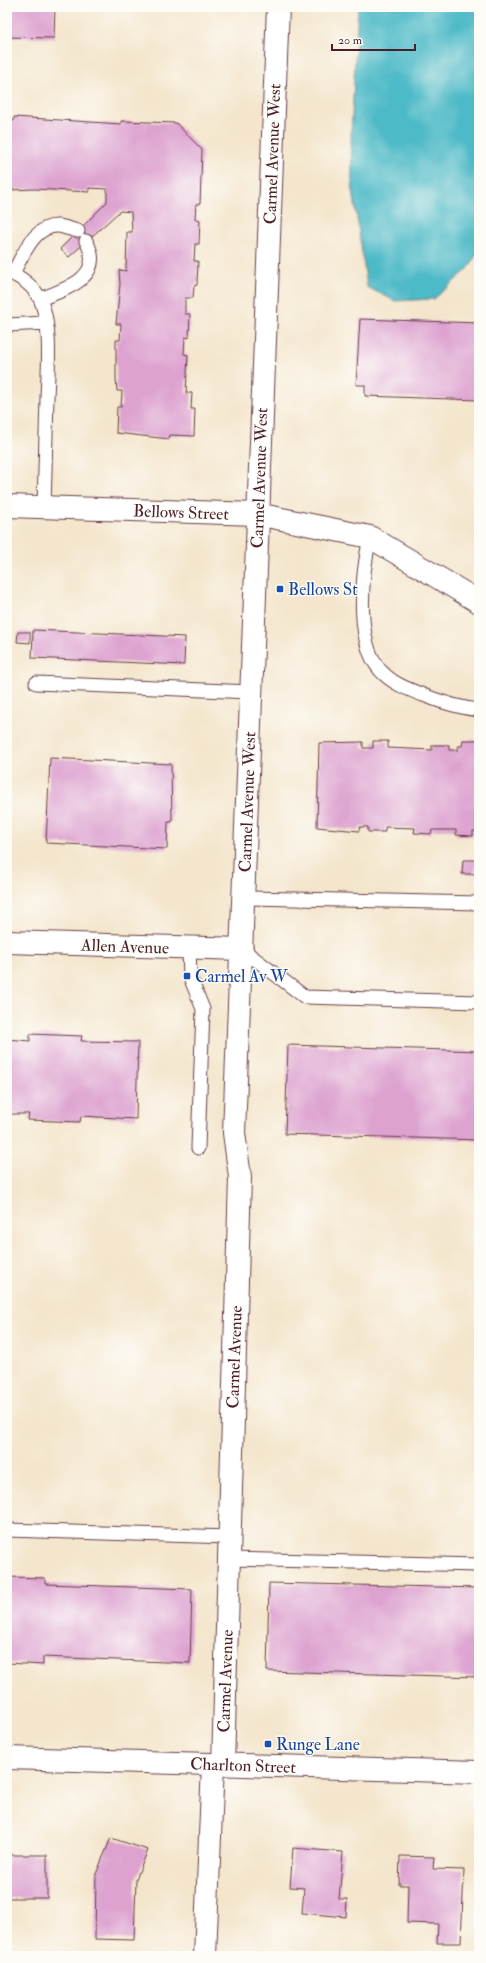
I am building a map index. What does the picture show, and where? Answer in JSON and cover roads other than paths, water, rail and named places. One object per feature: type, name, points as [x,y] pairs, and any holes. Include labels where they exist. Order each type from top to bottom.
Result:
[{"type":"street","name":"Carmel Avenue West","points":[[242,949],[257,514],[278,7]]},
{"type":"street","name":"Bellows Street","points":[[7,506],[257,514],[370,537],[479,602]]},
{"type":"street","name":"Allen Avenue","points":[[7,942],[242,949]]},
{"type":"street","name":"Carmel Avenue","points":[[218,1764],[229,1537],[240,1177],[234,1133],[242,949]]},
{"type":"street","name":"Charlton Street","points":[[7,1758],[479,1772]]},
{"type":"street","points":[[205,1956],[218,1764]]},
{"type":"lane","points":[[40,300],[73,286],[87,275],[92,260],[92,251],[82,236],[58,226],[44,230],[31,240],[10,272],[30,285],[40,300],[46,323],[48,372],[44,507]]},
{"type":"lane","points":[[7,325],[46,323]]},
{"type":"lane","points":[[370,537],[362,588],[362,613],[367,640],[374,660],[384,675],[401,686],[439,702],[479,710]]},
{"type":"lane","points":[[36,683],[251,692]]},
{"type":"lane","points":[[244,898],[479,903]]},
{"type":"lane","points":[[189,948],[190,977],[203,1009],[198,1148]]},
{"type":"lane","points":[[242,949],[306,997],[479,1002]]},
{"type":"lane","points":[[7,1530],[229,1537]]},
{"type":"lane","points":[[228,1559],[479,1565]]},
{"type":"water","points":[[358,7],[479,7],[479,250],[468,269],[434,299],[395,301],[367,287],[352,184],[351,133]]},
{"type":"place","name":"Bellows St","points":[[280,589]]},
{"type":"place","name":"Carmel Av W","points":[[187,976]]},
{"type":"place","name":"Runge Lane","points":[[268,1744]]}]
